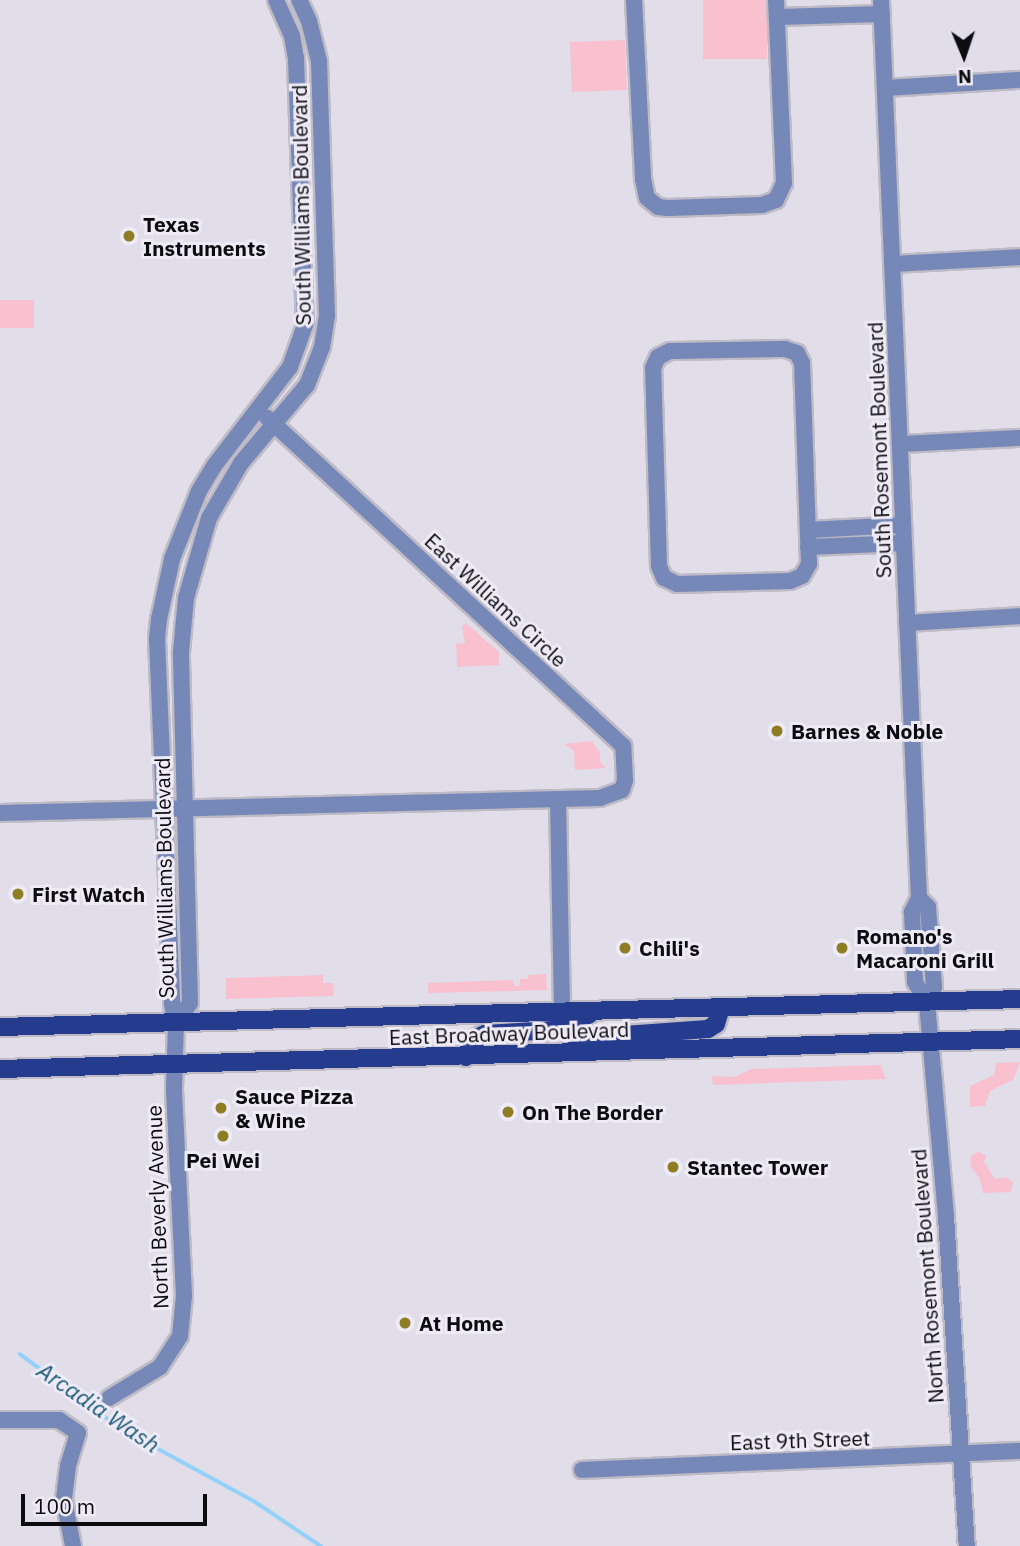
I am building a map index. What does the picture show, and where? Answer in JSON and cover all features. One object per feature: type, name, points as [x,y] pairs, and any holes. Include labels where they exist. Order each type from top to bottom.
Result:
[{"type":"main road","name":"East Broadway Boulevard","points":[[0,1027],[1020,999]]},
{"type":"main road","points":[[566,1054],[596,1037],[708,1029],[716,1024],[721,1008]]},
{"type":"main road","points":[[467,1057],[478,1037],[485,1034],[553,1030],[599,1011]]},
{"type":"main road","name":"East Broadway Boulevard","points":[[0,1069],[933,1044],[1020,1039]]},
{"type":"street","name":"South Williams Boulevard","points":[[176,1023],[172,1004],[157,639],[172,559],[199,491],[214,466],[290,367],[305,325],[296,58],[292,36],[276,0]]},
{"type":"street","name":"South Williams Boulevard","points":[[176,1023],[190,1003],[181,652],[191,575],[209,519],[223,491],[241,463],[294,403],[316,367],[327,314],[319,61],[309,21],[299,0]]},
{"type":"street","points":[[634,0],[646,207],[668,208],[779,204],[784,183],[776,0]]},
{"type":"street","points":[[777,18],[882,7]]},
{"type":"street","name":"South Rosemont Boulevard","points":[[882,7],[919,898],[912,912],[915,982],[927,1003]]},
{"type":"street","points":[[885,88],[1020,80]]},
{"type":"street","points":[[892,264],[1020,257]]},
{"type":"street","points":[[785,349],[797,353],[802,363],[808,547],[808,564],[802,576],[790,581],[677,584],[664,578],[659,566],[653,368],[658,357],[670,351],[785,349]]},
{"type":"street","name":"East Williams Circle","points":[[0,813],[558,800],[608,798],[621,790],[625,780],[623,746],[258,410]]},
{"type":"street","points":[[900,444],[1020,438]]},
{"type":"street","points":[[808,530],[903,525]]},
{"type":"street","points":[[808,547],[904,543]]},
{"type":"street","points":[[907,623],[1020,616]]},
{"type":"street","points":[[558,800],[562,1012]]},
{"type":"street","name":"North Rosemont Boulevard","points":[[927,1003],[933,1044],[967,1546]]},
{"type":"street","name":"North Beverly Avenue","points":[[109,1398],[160,1367],[180,1336],[184,1296],[174,1065],[176,1023]]},
{"type":"street","points":[[0,1420],[59,1420],[78,1433],[68,1466],[65,1500],[73,1546]]},
{"type":"street","name":"East 9th Street","points":[[582,1470],[1020,1451]]},
{"type":"shaded area","points":[[703,0],[767,0],[767,59],[703,59]]},
{"type":"shaded area","points":[[625,40],[627,90],[572,92],[570,42]]},
{"type":"shaded area","points":[[0,300],[34,300],[34,328],[0,328]]},
{"type":"shaded area","points":[[466,623],[499,652],[499,665],[457,667],[456,644],[465,643],[462,626]]},
{"type":"shaded area","points":[[592,741],[600,753],[600,762],[606,768],[575,770],[574,751],[565,744]]},
{"type":"shaded area","points":[[546,974],[547,990],[428,993],[428,983],[513,980],[514,986],[520,986],[520,979],[528,979],[528,975]]},
{"type":"shaded area","points":[[323,975],[323,983],[333,983],[334,996],[226,999],[226,978]]},
{"type":"shaded area","points":[[1020,1062],[1013,1080],[990,1091],[985,1106],[970,1107],[970,1086],[994,1075],[996,1063]]},
{"type":"shaded area","points":[[881,1065],[886,1079],[713,1085],[712,1076],[734,1077],[751,1069]]},
{"type":"shaded area","points":[[978,1151],[986,1156],[984,1162],[995,1179],[1006,1177],[1013,1182],[1011,1192],[983,1193],[980,1179],[971,1167],[970,1157]]},
{"type":"waterway","name":"Arcadia Wash","points":[[20,1354],[120,1428],[254,1501],[321,1546]]},
{"type":"place","name":"Texas Instruments","points":[[129,236]]},
{"type":"place","name":"Barnes & Noble","points":[[777,731]]},
{"type":"place","name":"First Watch","points":[[18,894]]},
{"type":"place","name":"Chili's","points":[[625,948]]},
{"type":"place","name":"Romano's Macaroni Grill","points":[[842,948]]},
{"type":"place","name":"Sauce Pizza & Wine","points":[[221,1108]]},
{"type":"place","name":"On The Border","points":[[508,1112]]},
{"type":"place","name":"Pei Wei","points":[[223,1136]]},
{"type":"place","name":"Stantec Tower","points":[[673,1167]]},
{"type":"place","name":"At Home","points":[[405,1323]]}]
